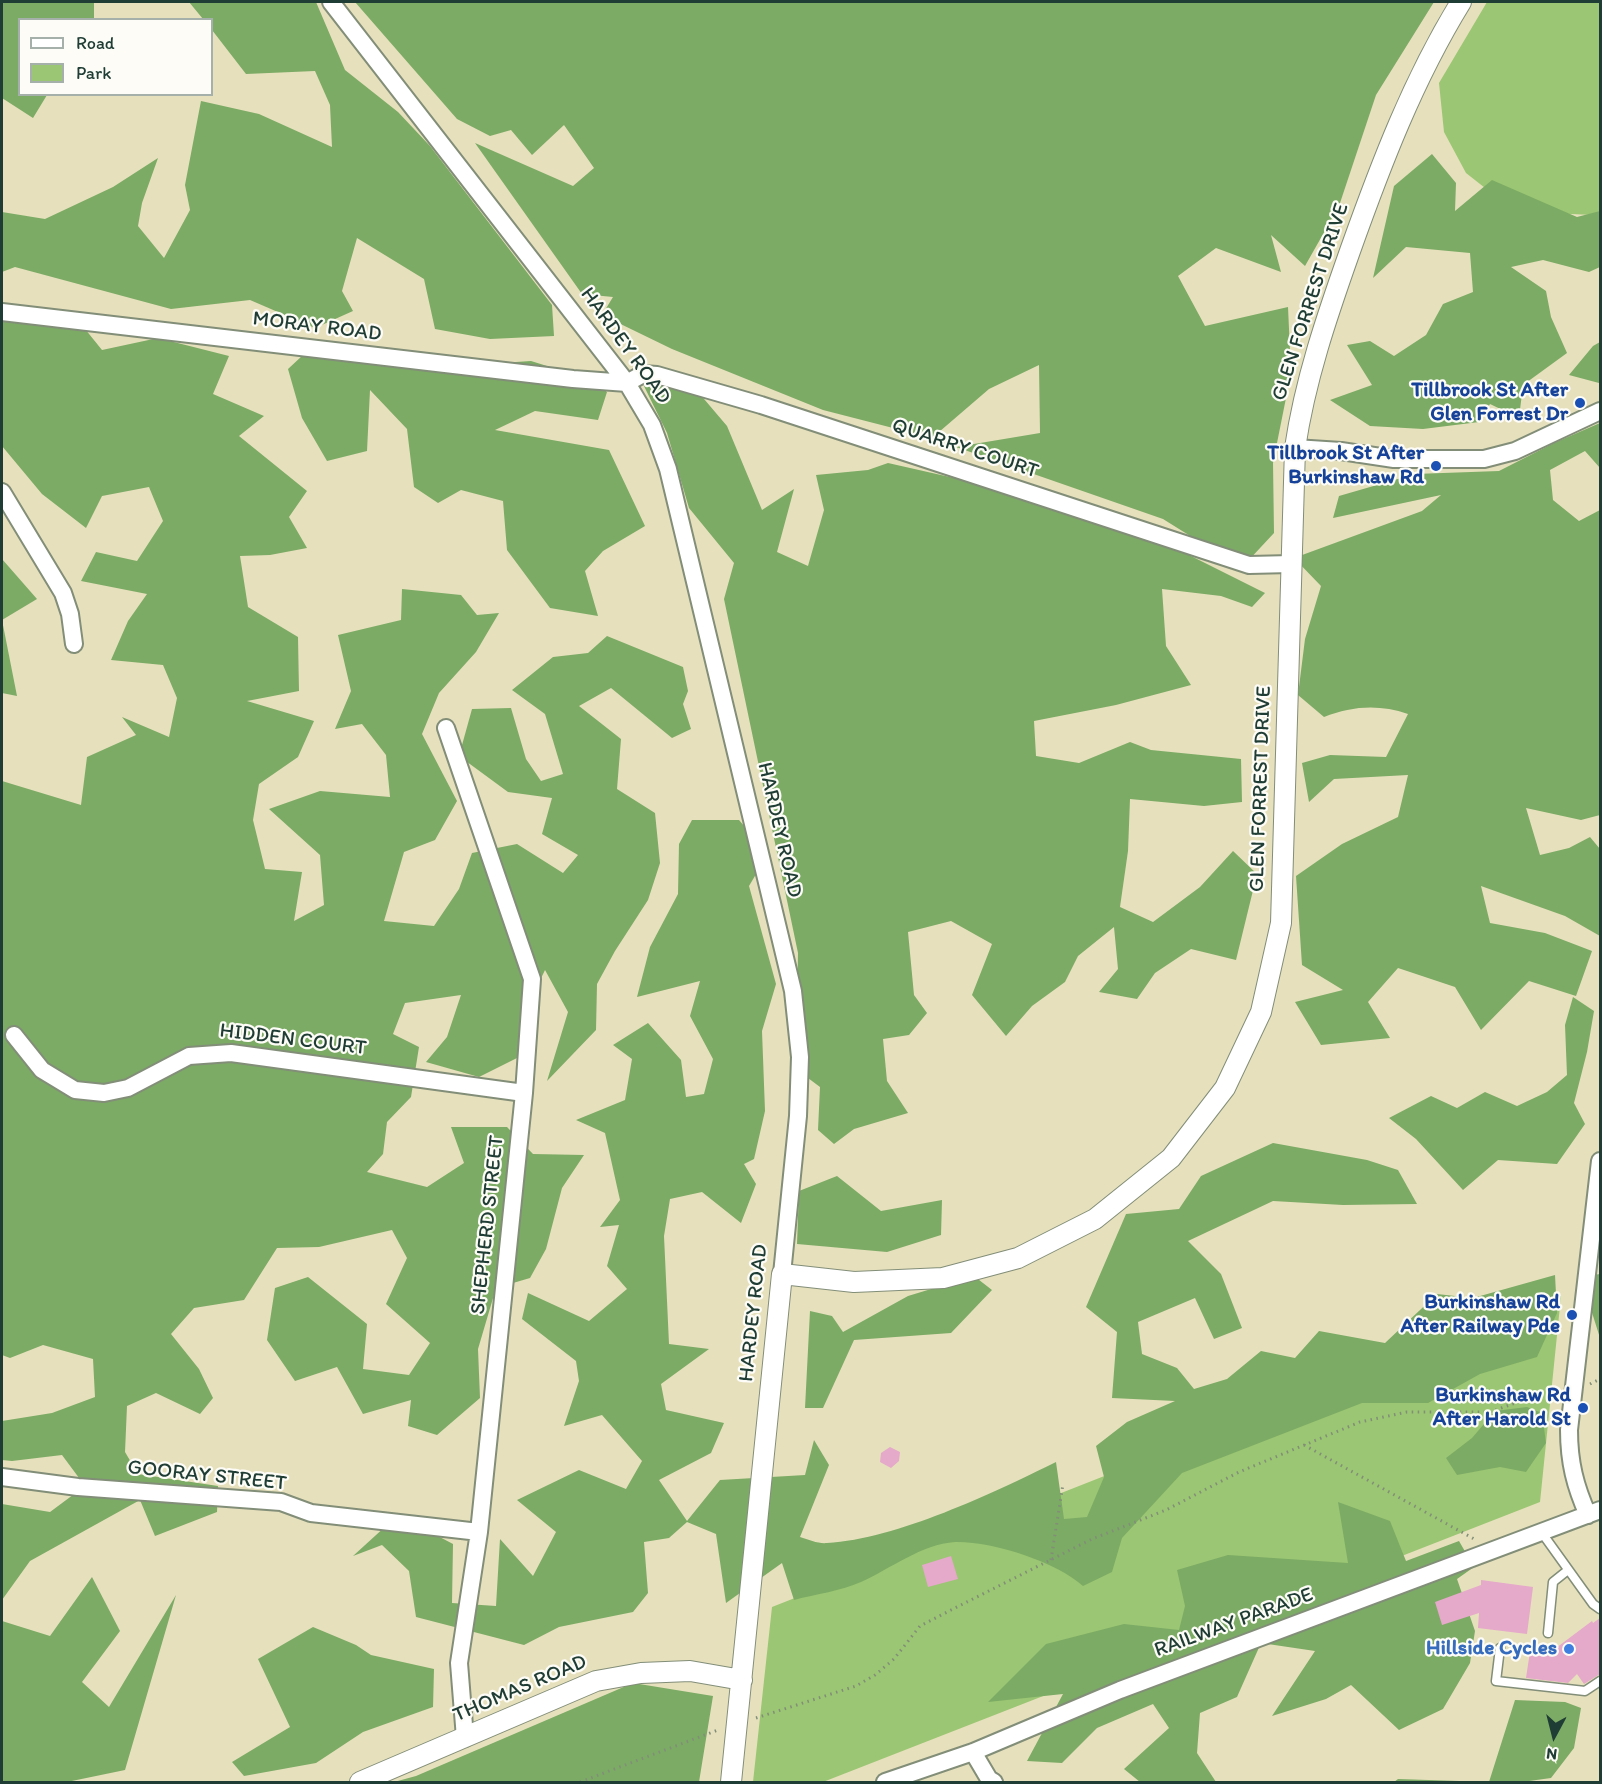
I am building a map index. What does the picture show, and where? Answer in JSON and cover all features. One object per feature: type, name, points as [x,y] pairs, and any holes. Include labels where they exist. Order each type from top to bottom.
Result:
[{"type":"street","name":"HARDEY ROAD","points":[[331,2],[627,383],[652,425],[668,469],[793,991],[800,1057],[799,1104],[732,1782]]},
{"type":"street","name":"GLEN FORREST DRIVE","points":[[782,1274],[854,1282],[943,1278],[1018,1258],[1095,1219],[1171,1158],[1225,1088],[1261,1012],[1281,922],[1295,448],[1302,402],[1362,217],[1401,114],[1439,38],[1461,2]]},
{"type":"street","name":"MORAY ROAD","points":[[2,312],[627,383]]},
{"type":"street","name":"QUARRY COURT","points":[[627,383],[643,374],[657,375],[761,405],[1249,565],[1292,564]]},
{"type":"street","points":[[1295,448],[1341,450],[1394,459],[1484,459],[1515,451],[1600,411]]},
{"type":"street","points":[[2,492],[63,593],[70,614],[74,644]]},
{"type":"street","name":"SHEPHERD STREET","points":[[447,728],[532,980],[524,1093],[479,1532],[459,1663],[465,1738]]},
{"type":"street","name":"HIDDEN COURT","points":[[14,1035],[42,1070],[75,1089],[85,1091],[104,1093],[128,1088],[189,1056],[231,1053],[524,1093]]},
{"type":"street","points":[[1594,1512],[1577,1491],[1570,1463],[1569,1430],[1595,1254],[1600,1161]]},
{"type":"street","name":"GOORAY STREET","points":[[2,1477],[78,1487],[281,1502],[311,1513],[479,1532]]},
{"type":"street","name":"RAILWAY PARADE","points":[[885,1782],[973,1752],[1120,1690],[1594,1512]]},
{"type":"street","name":"THOMAS ROAD","points":[[360,1782],[596,1681],[641,1673],[690,1671],[742,1680]]},
{"type":"street","points":[[973,1752],[989,1779],[994,1782]]},
{"type":"lane","points":[[1542,1533],[1593,1604],[1600,1609]]},
{"type":"lane","points":[[1548,1633],[1553,1582],[1568,1570]]},
{"type":"lane","points":[[1500,1648],[1496,1681],[1585,1691],[1600,1681]]},
{"type":"path","points":[[580,1782],[669,1747],[856,1686],[875,1675],[894,1659],[920,1626],[1092,1539],[1166,1510],[1239,1472],[1360,1422],[1398,1414],[1490,1412],[1540,1394],[1573,1392],[1600,1379]]},
{"type":"path","points":[[1304,1445],[1496,1550]]},
{"type":"path","points":[[1051,1560],[1063,1484]]},
{"type":"green space","points":[[2,2],[94,2],[94,18],[18,18],[18,96],[46,96],[33,118],[2,98]]},
{"type":"green space","points":[[189,2],[316,2],[345,70],[398,112],[430,146],[552,305],[554,336],[490,339],[435,329],[424,279],[357,238],[342,291],[353,311],[315,328],[250,300],[171,309],[15,267],[2,272],[2,212],[45,219],[113,187],[158,158],[142,203],[138,226],[164,258],[190,210],[185,185],[201,101],[259,114],[332,147],[330,105],[315,71],[246,74],[213,31],[213,18],[202,18]]},
{"type":"green space","points":[[355,2],[1434,2],[1376,95],[1339,206],[1305,266],[1271,235],[1281,272],[1216,248],[1178,276],[1205,326],[1288,307],[1291,373],[1273,463],[1274,533],[1247,562],[1232,562],[1163,519],[956,447],[1040,433],[1039,365],[989,389],[932,438],[823,410],[672,349],[602,315],[613,297],[582,294],[475,143],[573,186],[594,168],[564,125],[532,155],[511,130],[490,136],[457,119]]},
{"type":"green space","points":[[1487,2],[1600,2],[1600,212],[1594,215],[1548,213],[1494,195],[1466,173],[1444,132],[1439,83]]},
{"type":"green space","points":[[1432,154],[1456,183],[1455,211],[1492,180],[1577,217],[1600,211],[1600,267],[1589,272],[1543,260],[1511,267],[1546,291],[1551,317],[1567,353],[1523,385],[1519,418],[1490,404],[1479,422],[1423,429],[1370,426],[1330,400],[1372,385],[1347,345],[1370,341],[1394,356],[1426,335],[1443,304],[1473,292],[1470,253],[1406,247],[1373,278],[1394,186]]},
{"type":"green space","points":[[2,318],[81,324],[102,350],[158,338],[229,356],[213,394],[264,416],[239,436],[307,491],[289,517],[307,548],[270,555],[240,556],[248,607],[298,637],[299,691],[247,701],[314,721],[298,757],[259,784],[253,820],[265,869],[302,872],[294,921],[324,905],[320,855],[269,809],[320,791],[390,797],[386,755],[362,724],[335,729],[351,691],[338,635],[401,620],[402,589],[461,595],[477,615],[499,613],[476,652],[439,693],[422,734],[457,801],[435,840],[404,852],[384,921],[434,926],[459,889],[472,853],[517,844],[563,873],[578,855],[542,834],[552,798],[508,792],[459,756],[472,709],[511,708],[526,759],[541,781],[563,774],[545,714],[512,690],[553,657],[588,653],[607,636],[683,667],[688,691],[683,704],[691,729],[672,738],[611,688],[579,706],[621,739],[617,789],[655,813],[660,863],[648,900],[597,984],[596,1030],[547,1081],[568,1012],[545,970],[529,1003],[531,1051],[479,1077],[426,1062],[447,1037],[461,995],[405,1003],[393,1034],[419,1047],[411,1097],[387,1122],[383,1154],[367,1172],[427,1187],[464,1163],[451,1127],[507,1127],[533,1154],[584,1155],[562,1188],[546,1249],[530,1278],[496,1288],[478,1349],[480,1398],[437,1435],[408,1426],[411,1400],[363,1414],[337,1367],[295,1381],[267,1340],[275,1288],[308,1277],[367,1324],[363,1369],[409,1375],[430,1343],[386,1304],[407,1258],[392,1230],[319,1247],[277,1248],[244,1300],[194,1308],[171,1334],[199,1369],[213,1398],[200,1414],[156,1393],[127,1406],[125,1452],[138,1474],[218,1486],[217,1512],[155,1536],[140,1500],[30,1561],[2,1600],[2,1504],[50,1512],[85,1486],[62,1455],[12,1461],[2,1460],[2,1421],[52,1413],[95,1397],[93,1359],[43,1345],[10,1358],[2,1355],[2,781],[81,805],[87,757],[136,735],[122,717],[169,737],[177,698],[163,665],[111,660],[128,621],[147,594],[81,581],[96,552],[137,561],[163,521],[149,487],[102,496],[86,528],[42,494],[2,446]]},
{"type":"green space","points":[[1600,342],[1599,383],[1569,375],[1593,346]]},
{"type":"green space","points":[[316,343],[486,364],[531,361],[592,380],[607,392],[598,420],[535,411],[495,430],[609,450],[645,526],[603,551],[585,571],[598,616],[550,608],[507,550],[503,501],[461,490],[438,503],[414,487],[407,429],[370,390],[367,451],[327,461],[302,418],[288,369]]},
{"type":"green space","points":[[642,382],[693,386],[727,426],[762,510],[794,489],[777,552],[808,566],[824,510],[816,475],[868,470],[888,463],[1016,492],[1173,547],[1265,593],[1252,607],[1221,596],[1162,589],[1166,646],[1191,685],[1116,705],[1034,721],[1036,756],[1079,763],[1130,742],[1151,750],[1241,759],[1242,802],[1204,806],[1130,799],[1128,851],[1120,907],[1153,922],[1200,887],[1233,851],[1257,874],[1236,960],[1191,949],[1155,973],[1137,999],[1099,992],[1118,969],[1114,927],[1078,956],[1065,982],[1032,1006],[1006,1036],[972,995],[992,944],[951,921],[908,932],[914,995],[927,1013],[909,1035],[883,1039],[887,1081],[908,1113],[854,1129],[834,1144],[818,1130],[820,1087],[796,1069],[798,953],[724,599],[734,563],[689,508],[667,433]]},
{"type":"green space","points":[[1600,423],[1600,468],[1585,451],[1550,470],[1553,500],[1579,521],[1600,510],[1600,815],[1581,820],[1526,808],[1540,855],[1569,848],[1590,837],[1600,849],[1600,936],[1565,916],[1481,886],[1490,923],[1545,933],[1592,951],[1576,996],[1529,981],[1481,1030],[1455,987],[1398,968],[1368,1002],[1390,1038],[1321,1045],[1295,1002],[1343,990],[1302,965],[1296,876],[1342,844],[1398,817],[1408,775],[1334,779],[1309,802],[1302,763],[1330,755],[1386,757],[1408,714],[1387,709],[1366,708],[1345,710],[1324,717],[1298,695],[1305,639],[1321,586],[1294,558],[1422,511],[1441,495],[1333,518],[1339,496],[1415,474],[1499,471]]},
{"type":"green space","points":[[2,559],[37,599],[2,620]]},
{"type":"green space","points":[[2,620],[17,696],[2,693]]},
{"type":"green space","points":[[692,820],[739,820],[768,854],[749,886],[776,984],[762,1031],[765,1111],[754,1159],[744,1164],[756,1184],[741,1223],[702,1192],[670,1199],[664,1236],[669,1344],[709,1349],[661,1384],[666,1410],[724,1423],[711,1453],[659,1480],[687,1521],[720,1480],[805,1475],[814,1440],[829,1465],[800,1537],[814,1542],[854,1540],[914,1524],[974,1500],[1056,1462],[1064,1519],[1087,1517],[1104,1477],[1096,1446],[1127,1422],[1175,1401],[1112,1398],[1117,1332],[1086,1307],[1126,1214],[1179,1209],[1201,1176],[1273,1143],[1367,1160],[1398,1170],[1417,1204],[1343,1205],[1273,1201],[1188,1241],[1221,1274],[1242,1328],[1214,1339],[1195,1298],[1138,1322],[1142,1354],[1177,1368],[1194,1389],[1227,1379],[1261,1351],[1295,1358],[1319,1331],[1385,1343],[1437,1294],[1473,1298],[1555,1275],[1557,1313],[1537,1357],[1480,1374],[1428,1403],[1362,1403],[1182,1473],[1122,1538],[1112,1572],[1083,1586],[1072,1577],[1041,1561],[987,1545],[955,1542],[918,1552],[853,1585],[794,1600],[782,1563],[726,1603],[716,1534],[687,1522],[669,1538],[644,1542],[648,1593],[633,1612],[559,1627],[524,1645],[416,1617],[409,1571],[382,1545],[353,1556],[398,1515],[453,1544],[452,1603],[496,1606],[500,1539],[533,1576],[556,1532],[517,1500],[579,1470],[626,1489],[642,1461],[602,1415],[564,1426],[579,1381],[576,1361],[522,1319],[528,1293],[589,1321],[627,1289],[607,1266],[619,1225],[600,1227],[620,1200],[605,1133],[576,1120],[625,1100],[632,1059],[613,1045],[648,1023],[681,1060],[686,1097],[704,1094],[713,1059],[690,1016],[700,981],[637,997],[650,947],[678,894],[679,844]]},
{"type":"green space","points":[[1573,997],[1594,1011],[1587,1052],[1574,1103],[1585,1124],[1557,1164],[1498,1160],[1463,1190],[1416,1139],[1389,1118],[1431,1096],[1457,1108],[1485,1092],[1517,1106],[1547,1092],[1567,1075],[1565,1025]]},
{"type":"green space","points":[[837,1176],[881,1211],[942,1200],[941,1235],[887,1252],[797,1244],[799,1191]]},
{"type":"green space","points":[[1600,1274],[1600,1338],[1589,1303],[1587,1276]]},
{"type":"green space","points":[[974,1276],[992,1290],[951,1333],[854,1340],[823,1408],[805,1408],[810,1311],[832,1316],[843,1332],[908,1296]]},
{"type":"green space","points":[[1561,1296],[1540,1502],[823,1782],[753,1782],[772,1607]]},
{"type":"green space","points":[[1527,1407],[1542,1413],[1546,1443],[1526,1472],[1500,1467],[1457,1475],[1446,1458],[1472,1438],[1495,1411]]},
{"type":"green space","points":[[1338,1502],[1390,1521],[1406,1561],[1459,1541],[1474,1567],[1457,1579],[1475,1631],[1470,1663],[1443,1709],[1399,1730],[1351,1685],[1326,1699],[1272,1716],[1315,1651],[1261,1643],[1237,1697],[1200,1713],[1197,1753],[1216,1782],[1140,1782],[1124,1769],[1169,1728],[1153,1704],[1097,1728],[1062,1763],[1027,1761],[1063,1694],[988,1702],[1046,1644],[1124,1624],[1179,1630],[1185,1606],[1177,1570],[1228,1555],[1348,1563]]},
{"type":"green space","points":[[92,1577],[120,1631],[82,1682],[109,1707],[176,1595],[125,1770],[67,1782],[2,1782],[2,1621],[50,1636]]},
{"type":"green space","points":[[313,1627],[356,1645],[371,1655],[434,1669],[433,1707],[363,1732],[316,1763],[244,1776],[232,1762],[290,1727],[258,1659]]},
{"type":"green space","points":[[633,1683],[713,1696],[699,1782],[394,1782],[416,1776]]},
{"type":"green space","points":[[1515,1700],[1565,1702],[1581,1708],[1574,1748],[1551,1778],[1522,1782],[1489,1782]]},
{"type":"green space","points":[[1398,1779],[1489,1782],[1394,1782]]},
{"type":"building","points":[[890,1447],[900,1452],[899,1461],[891,1468],[880,1462],[881,1453]]},
{"type":"building","points":[[951,1556],[958,1579],[928,1587],[922,1565]]},
{"type":"building","points":[[1481,1580],[1533,1587],[1527,1634],[1478,1628],[1479,1613],[1442,1625],[1435,1602],[1481,1585]]},
{"type":"building","points":[[1600,1618],[1600,1674],[1584,1684],[1577,1674],[1568,1683],[1526,1678],[1531,1645],[1556,1648],[1592,1621],[1593,1623]]},
{"type":"place","name":"Tillbrook St After Glen Forrest Dr","points":[[1580,403]]},
{"type":"place","name":"Tillbrook St After Burkinshaw Rd","points":[[1436,466]]},
{"type":"place","name":"Burkinshaw Rd After Railway Pde","points":[[1572,1315]]},
{"type":"place","name":"Burkinshaw Rd After Harold St","points":[[1583,1408]]},
{"type":"place","name":"Hillside Cycles","points":[[1569,1649]]}]
